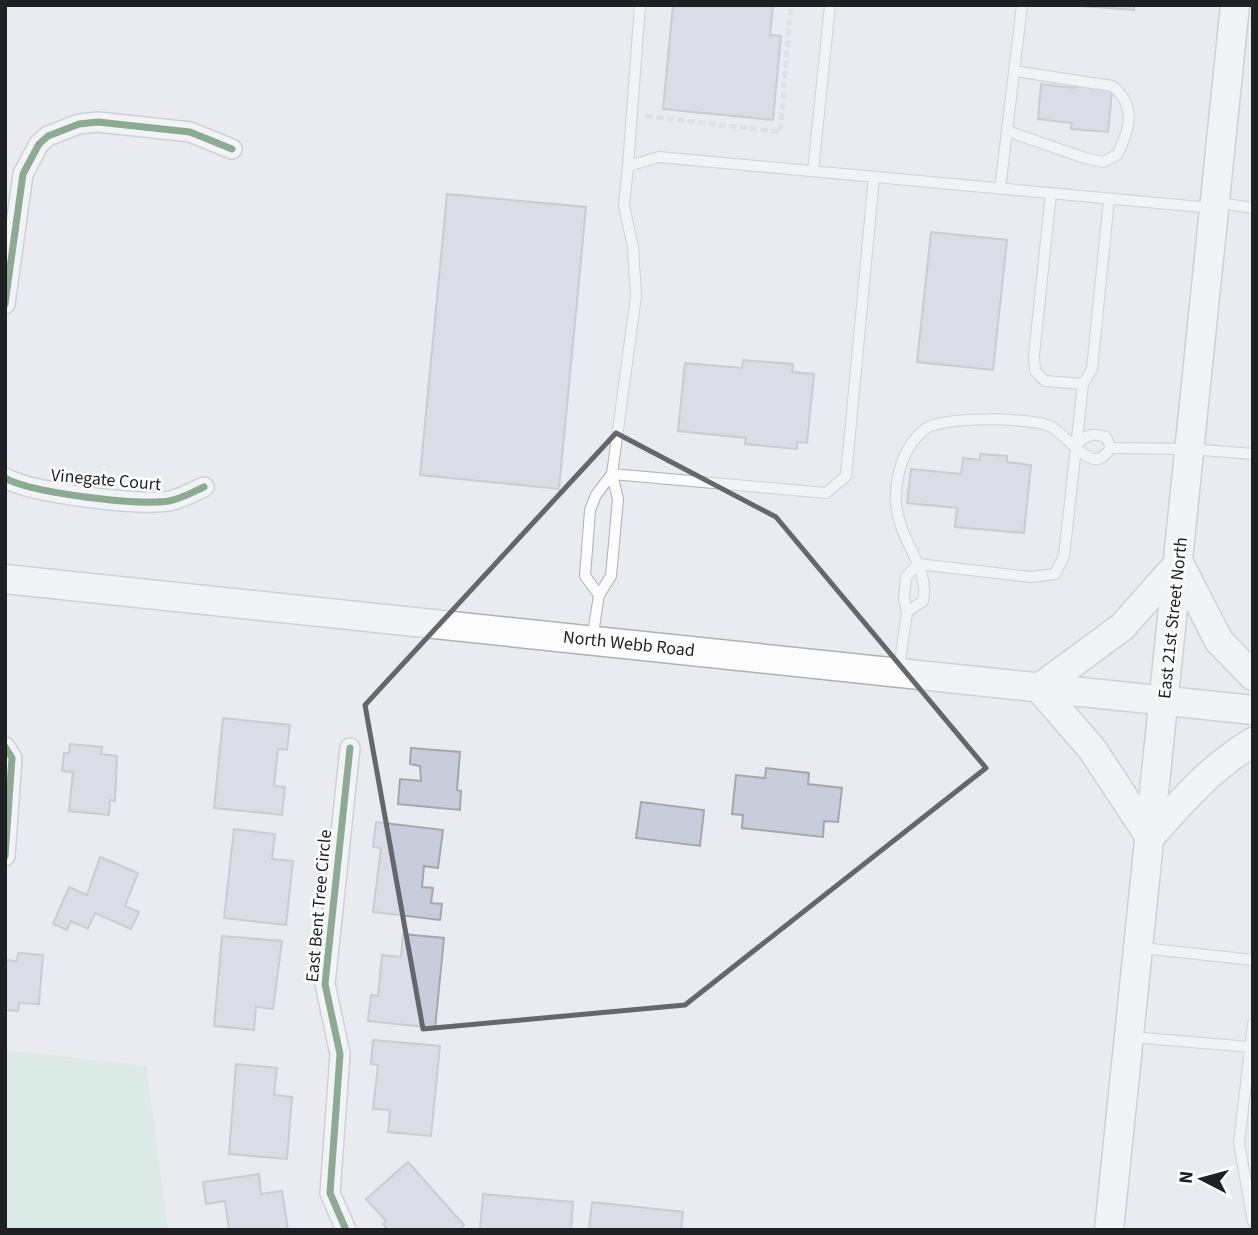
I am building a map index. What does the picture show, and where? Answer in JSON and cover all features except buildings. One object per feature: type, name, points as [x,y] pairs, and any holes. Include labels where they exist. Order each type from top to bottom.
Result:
[{"type":"main road","name":"East 21st Street North","points":[[1109,1230],[1235,5]]},
{"type":"main road","points":[[1253,676],[1219,641],[1179,563],[1122,627],[1039,688],[1092,750],[1150,837],[1202,778],[1219,763],[1253,742]]},
{"type":"main road","name":"North Webb Road","points":[[5,579],[1253,710]]},
{"type":"street","points":[[5,304],[23,174],[39,144],[48,136],[79,124],[98,122],[190,132],[232,149]]},
{"type":"street","name":"Vinegate Court","points":[[5,478],[18,485],[42,490],[140,501],[170,501],[204,487]]},
{"type":"street","points":[[5,747],[12,758],[5,856]]},
{"type":"street","name":"East Bent Tree Circle","points":[[346,1230],[330,1194],[340,1054],[325,984],[350,748]]},
{"type":"lane","points":[[592,640],[598,595],[611,576],[618,499],[612,474],[636,296],[633,247],[624,206],[640,5]]},
{"type":"lane","points":[[813,171],[830,5]]},
{"type":"lane","points":[[1000,188],[1022,5]]},
{"type":"lane","points":[[1007,131],[1085,159],[1103,162],[1117,155],[1130,123],[1129,107],[1121,93],[1112,86],[1014,71]]},
{"type":"lane","points":[[628,166],[659,157],[1109,199],[1253,208]]},
{"type":"lane","points":[[612,474],[826,493],[846,477],[874,177]]},
{"type":"lane","points":[[1051,193],[1034,355],[1035,371],[1045,381],[1083,384]]},
{"type":"lane","points":[[918,564],[1031,577],[1055,574],[1064,556],[1083,384],[1092,369],[1109,199]]},
{"type":"lane","points":[[907,612],[923,601],[927,584],[900,523],[897,499],[901,459],[911,440],[932,424],[962,420],[1049,426],[1076,445],[1083,456],[1094,459],[1103,458],[1111,448]]},
{"type":"lane","points":[[1076,445],[1085,435],[1098,434],[1107,437],[1111,448]]},
{"type":"lane","points":[[1111,448],[1190,449],[1253,454]]},
{"type":"lane","points":[[598,595],[585,576],[590,510],[596,495],[612,474]]},
{"type":"lane","points":[[899,673],[907,612],[904,599],[906,577],[918,564]]},
{"type":"lane","points":[[1139,948],[1253,960]]},
{"type":"lane","points":[[1252,1230],[1253,1222],[1238,1143],[1253,1024]]},
{"type":"lane","points":[[1129,1037],[1250,1047]]},
{"type":"path","points":[[648,102],[646,116],[780,132],[791,5]]},
{"type":"highlighted area","points":[[616,433],[776,517],[986,768],[685,1005],[423,1029],[365,705]]},
{"type":"green space","points":[[5,1050],[146,1066],[168,1230],[5,1230]]},
{"type":"cycle path","points":[[5,304],[23,174],[39,144],[48,136],[79,124],[98,122],[190,132],[232,149]]},
{"type":"cycle path","points":[[5,478],[37,489],[134,502],[169,501],[204,487]]},
{"type":"cycle path","points":[[5,747],[12,758],[5,856]]},
{"type":"cycle path","points":[[346,1230],[330,1193],[340,1054],[325,984],[350,748]]}]
